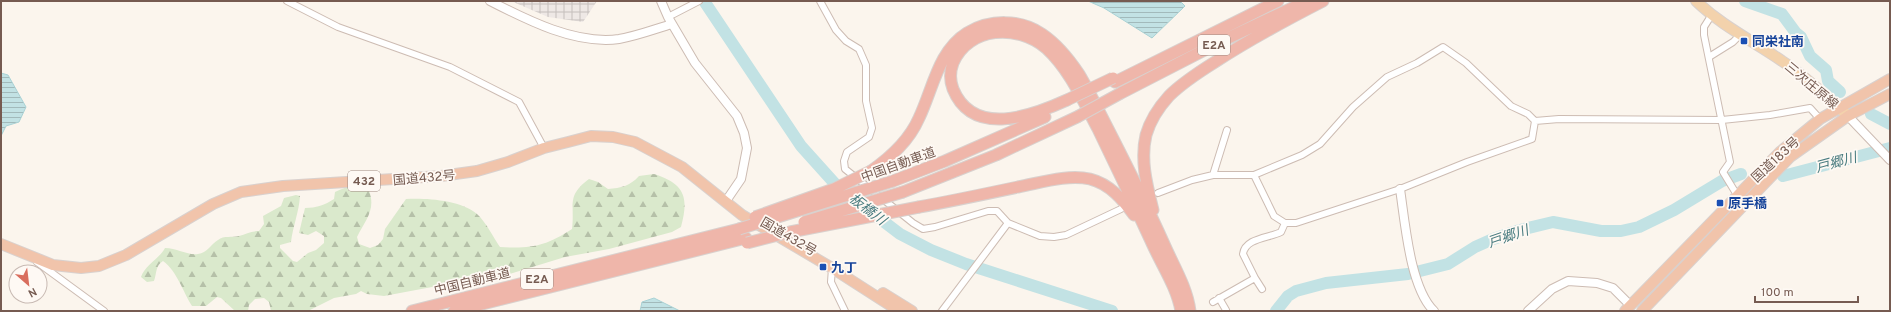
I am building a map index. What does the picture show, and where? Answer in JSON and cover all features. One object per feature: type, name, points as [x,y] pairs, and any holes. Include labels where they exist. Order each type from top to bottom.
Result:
[{"type":"highway","name":"中国自動車道","points":[[412,311],[662,247],[893,182],[994,140],[1278,1]]},
{"type":"highway","name":"中国自動車道","points":[[454,311],[664,259],[746,241],[903,192],[990,158],[1077,117],[1224,40],[1308,1]]},
{"type":"highway","points":[[1155,237],[1144,160],[1146,135],[1158,110],[1169,96],[1201,71],[1276,24],[1323,1]]},
{"type":"highway","points":[[738,226],[834,189],[871,171],[892,155],[910,134],[922,113],[941,62],[957,41],[967,33],[990,24],[1016,24],[1041,34],[1052,42],[1078,73],[1123,158],[1155,237]]},
{"type":"highway","points":[[1069,103],[1032,115],[1000,120],[988,118],[975,114],[964,107],[956,97],[952,87],[952,67],[956,57],[972,40],[993,32],[1015,33],[1034,40],[1044,47],[1063,67],[1076,86],[1124,181],[1184,287],[1184,310]]},
{"type":"highway","name":"国道183号","points":[[1628,308],[1780,152],[1820,119],[1890,79]]},
{"type":"highway","name":"国道183号","points":[[1642,311],[1790,157],[1848,116],[1890,94]]},
{"type":"highway","name":"国道432号","points":[[1,244],[53,265],[82,268],[99,266],[126,255],[213,204],[241,192],[283,186],[441,176],[476,171],[508,162],[544,148],[591,136],[613,137],[635,142],[682,167],[742,215],[832,268],[899,311]]},
{"type":"highway","points":[[746,241],[1067,179],[1091,179],[1110,189],[1118,195],[1155,237]]},
{"type":"highway","name":"国道432号","points":[[726,201],[838,264],[912,311]]},
{"type":"main road","name":"三次庄原線","points":[[1696,1],[1711,16],[1782,61],[1813,83],[1848,116]]},
{"type":"street","points":[[287,1],[338,28],[450,67],[519,102],[544,148]]},
{"type":"street","points":[[490,1],[525,19],[575,36],[618,39],[670,20],[699,1]]},
{"type":"street","points":[[662,1],[670,20],[695,63],[737,116],[744,133],[747,148],[741,179],[726,201]]},
{"type":"street","points":[[820,1],[836,30],[846,41],[859,49],[866,65],[866,101],[872,128],[869,137],[847,152],[844,161],[845,170],[913,224],[923,229],[935,227],[988,211],[997,211],[1008,223],[1040,236],[1054,237],[1066,235],[1122,210]]},
{"type":"street","points":[[1711,16],[1704,27],[1704,35],[1730,162],[1723,172],[1737,195]]},
{"type":"street","points":[[1709,57],[1733,42],[1740,35]]},
{"type":"street","points":[[1158,193],[1192,180],[1213,175],[1254,175],[1302,155],[1320,144],[1353,107],[1387,77],[1417,63],[1443,47],[1466,63],[1511,106],[1528,114],[1535,121],[1559,119],[1722,120],[1770,115],[1810,108],[1820,119]]},
{"type":"street","points":[[1848,116],[1890,160]]},
{"type":"street","points":[[1254,175],[1274,216],[1285,223],[1296,223],[1400,189],[1467,162],[1532,139],[1535,121]]},
{"type":"street","points":[[1213,175],[1227,130]]},
{"type":"street","points":[[1400,189],[1406,229],[1418,286],[1426,304],[1434,311]]},
{"type":"street","points":[[942,311],[969,277],[979,261],[1008,223]]},
{"type":"street","points":[[1262,289],[1243,254],[1244,250],[1252,242],[1281,232],[1285,223]]},
{"type":"street","points":[[28,255],[104,311]]},
{"type":"street","points":[[832,268],[831,282],[845,311]]},
{"type":"street","points":[[1213,302],[1255,278]]},
{"type":"street","points":[[1528,311],[1552,289],[1568,282],[1597,283],[1613,288],[1628,308]]},
{"type":"street","points":[[1220,298],[1226,310]]},
{"type":"shaded area","points":[[511,1],[597,1],[583,22],[548,17]]},
{"type":"green space","points":[[654,174],[672,182],[682,193],[685,207],[681,227],[672,232],[609,249],[565,257],[500,277],[473,283],[446,288],[432,287],[384,296],[367,294],[361,291],[356,294],[334,298],[308,311],[271,311],[269,302],[264,298],[255,299],[249,305],[248,311],[235,311],[221,298],[217,297],[206,306],[192,306],[176,276],[163,261],[157,267],[154,281],[147,282],[141,277],[146,269],[165,248],[191,254],[198,254],[204,252],[220,238],[236,237],[259,231],[264,224],[263,216],[281,206],[284,198],[296,195],[300,196],[291,242],[280,245],[280,248],[293,261],[297,262],[324,243],[324,236],[316,231],[308,235],[299,233],[305,208],[317,207],[327,203],[334,199],[335,192],[348,187],[360,187],[369,190],[371,197],[371,209],[357,237],[359,244],[370,248],[378,245],[383,239],[385,229],[406,199],[443,201],[470,209],[483,221],[500,247],[530,247],[546,243],[572,229],[574,196],[577,190],[589,179],[598,182],[608,189],[625,186],[639,176]]},
{"type":"water","points":[[1088,1],[1180,1],[1185,6],[1152,38],[1104,8]]},
{"type":"water","points":[[1,73],[8,75],[26,107],[19,122],[6,126],[1,136]]},
{"type":"water","points":[[654,298],[680,311],[640,311],[642,302]]},
{"type":"waterway","name":"板橋川","points":[[704,1],[801,146],[837,186],[900,234],[931,250],[966,264],[1112,311]]},
{"type":"waterway","points":[[1745,1],[1782,14],[1796,33],[1801,37],[1810,56],[1826,70],[1828,81],[1840,92]]},
{"type":"waterway","points":[[1871,114],[1890,124]]},
{"type":"waterway","name":"戸郷川","points":[[1783,176],[1890,148]]},
{"type":"waterway","name":"戸郷川","points":[[1276,311],[1288,296],[1296,291],[1326,283],[1408,274],[1448,264],[1475,247],[1493,239],[1520,230],[1553,222],[1601,231],[1621,231],[1639,227],[1674,210],[1722,181],[1741,174]]},
{"type":"place","name":"同栄社南","points":[[1744,41]]},
{"type":"place","name":"原手橋","points":[[1720,203]]},
{"type":"place","name":"九丁","points":[[823,267]]}]
